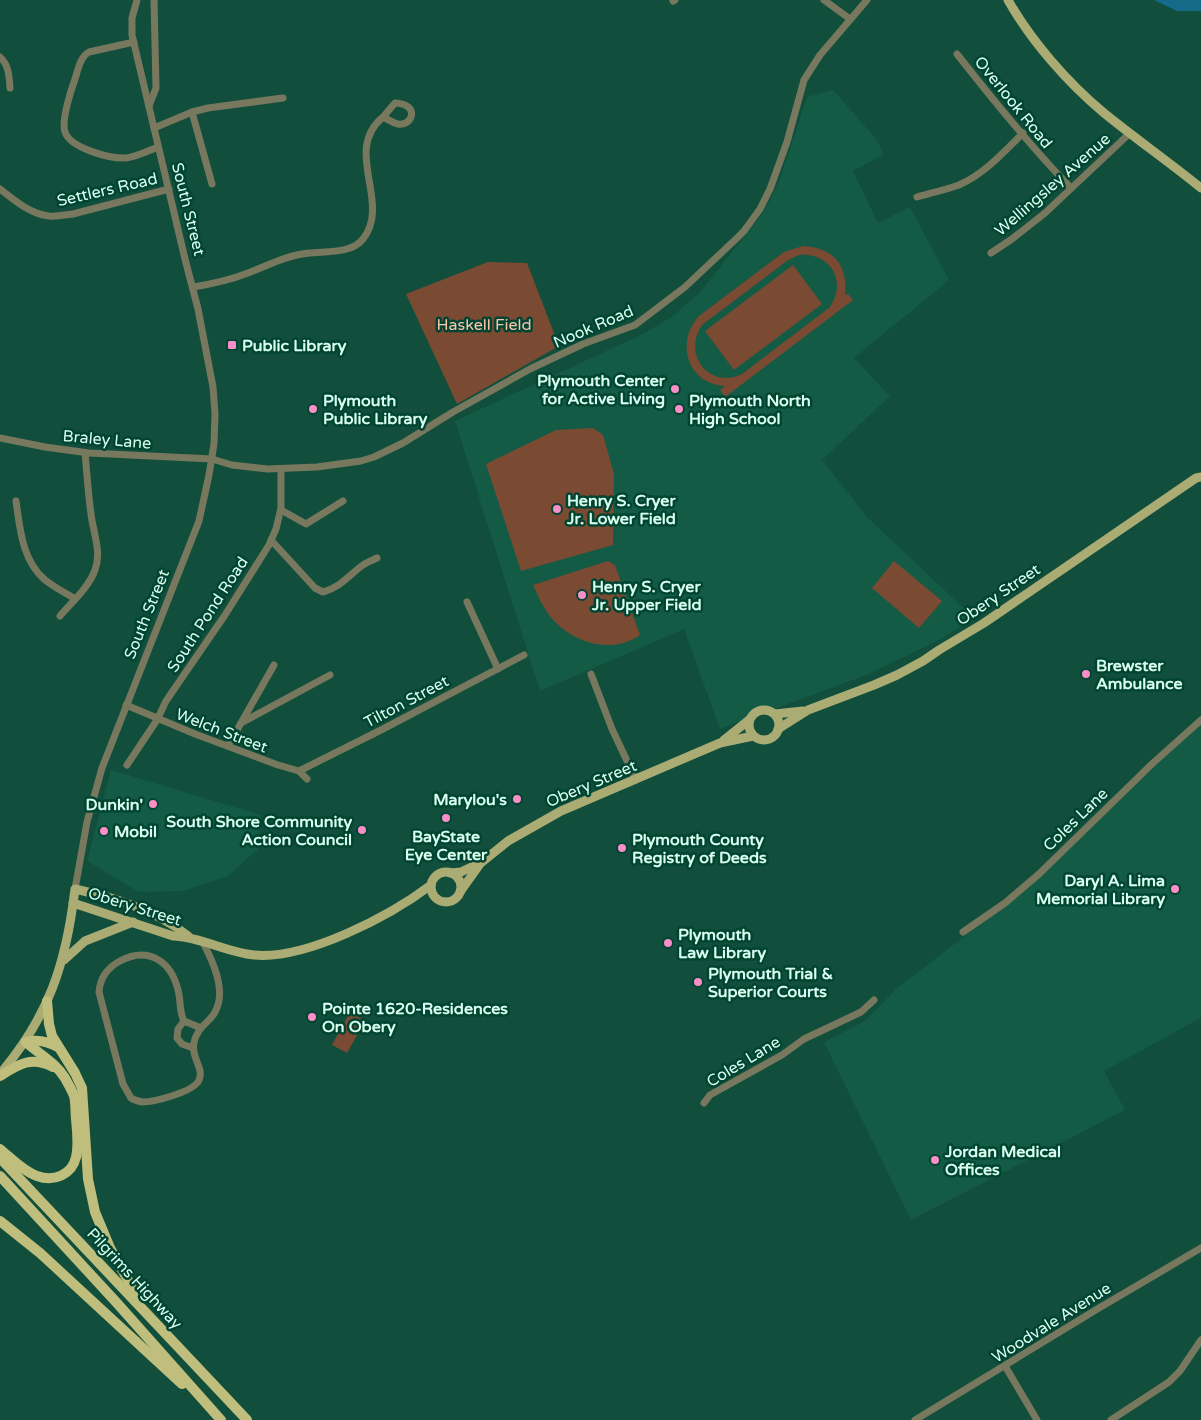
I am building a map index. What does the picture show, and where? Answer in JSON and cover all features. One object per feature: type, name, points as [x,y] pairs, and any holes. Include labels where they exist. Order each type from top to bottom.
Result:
[{"type":"highway","points":[[47,1001],[49,1024],[58,1047],[82,1088],[88,1179],[97,1218],[110,1248],[150,1317]]},
{"type":"highway","points":[[26,1042],[33,1040],[41,1041],[58,1047]]},
{"type":"highway","points":[[0,1149],[24,1169],[37,1176],[50,1179],[58,1178],[70,1170],[77,1154],[73,1094],[60,1072],[50,1060],[26,1042]]},
{"type":"highway","points":[[0,1075],[19,1064],[30,1061],[46,1064],[60,1072]]},
{"type":"highway","name":"Pilgrims Highway","points":[[0,1158],[247,1420]]},
{"type":"highway","name":"Pilgrims Highway","points":[[0,1176],[116,1302],[220,1420]]},
{"type":"highway","points":[[0,1221],[40,1252],[220,1420]]},
{"type":"main road","points":[[1008,0],[1028,31],[1053,61],[1097,106],[1201,188]]},
{"type":"main road","name":"Obery Street","points":[[75,889],[137,906],[175,926],[188,936],[229,950],[267,956],[289,954],[309,948],[344,934],[406,902],[431,885],[432,880],[437,875],[446,872],[461,872],[482,862],[508,841],[544,820],[720,743],[753,736],[766,740],[774,736],[778,729],[808,710],[874,685],[917,664],[984,623],[1197,479],[1201,471]]},
{"type":"main road","name":"Obery Street","points":[[720,743],[760,710],[768,710],[774,714],[808,710]]},
{"type":"main road","points":[[774,714],[778,721],[778,729]]},
{"type":"main road","points":[[749,720],[749,729],[753,736]]},
{"type":"main road","name":"Obery Street","points":[[406,902],[436,898],[449,902],[453,900],[482,862]]},
{"type":"main road","points":[[450,873],[458,878],[459,893]]},
{"type":"main road","points":[[431,885],[436,898]]},
{"type":"main road","name":"South Street","points":[[0,1075],[26,1042],[47,1001],[62,962],[75,889]]},
{"type":"main road","name":"Obery Street","points":[[74,903],[173,936],[188,936]]},
{"type":"main road","points":[[62,962],[85,941],[133,922]]},
{"type":"street","name":"South Street","points":[[75,889],[87,822],[99,776],[201,516],[212,460],[215,420],[213,387],[193,287],[134,42],[132,18],[136,0]]},
{"type":"street","points":[[149,108],[156,88],[154,0]]},
{"type":"street","points":[[824,0],[850,19]]},
{"type":"street","name":"Nook Road","points":[[212,460],[232,465],[281,469],[361,461],[409,439],[530,369],[583,344],[635,325],[668,302],[744,230],[760,209],[779,166],[802,84],[820,55],[867,0]]},
{"type":"street","name":"South Street","points":[[134,42],[89,52],[84,56],[72,89],[64,129],[68,139],[74,144],[84,149],[118,158],[132,157],[158,147]]},
{"type":"street","name":"Overlook Road","points":[[957,54],[994,102],[1071,188]]},
{"type":"street","points":[[0,57],[8,69],[10,88]]},
{"type":"street","points":[[154,128],[192,112],[208,108],[283,98]]},
{"type":"street","points":[[192,112],[212,184]]},
{"type":"street","points":[[193,287],[240,277],[288,257],[339,251],[360,241],[370,226],[372,212],[365,159],[366,145],[372,130],[383,117]]},
{"type":"street","points":[[917,197],[955,186],[979,174],[996,160],[1022,133]]},
{"type":"street","name":"Wellingsley Avenue","points":[[991,253],[1028,226],[1130,133]]},
{"type":"street","name":"Settlers Road","points":[[0,189],[29,209],[49,216],[81,212],[169,189]]},
{"type":"street","name":"Braley Lane","points":[[0,438],[85,453],[212,460]]},
{"type":"street","points":[[60,616],[89,580],[95,571],[97,562],[85,453]]},
{"type":"street","name":"South Pond Road","points":[[127,765],[157,720],[166,701],[225,614],[271,540],[281,510],[281,469]]},
{"type":"street","points":[[16,501],[20,533],[31,564],[44,579],[74,598]]},
{"type":"street","points":[[281,510],[306,524],[343,501]]},
{"type":"street","points":[[271,540],[315,588],[323,592],[340,586],[364,565],[377,558]]},
{"type":"street","points":[[468,602],[498,669]]},
{"type":"street","name":"Tilton Street","points":[[299,771],[524,655]]},
{"type":"street","points":[[228,746],[274,665]]},
{"type":"street","points":[[591,674],[612,729],[636,780]]},
{"type":"street","points":[[241,723],[330,675]]},
{"type":"street","name":"Welch Street","points":[[126,706],[157,720],[299,771]]},
{"type":"street","name":"Coles Lane","points":[[963,932],[1005,903],[1039,874],[1153,763],[1201,720]]},
{"type":"street","points":[[299,771],[307,780]]},
{"type":"street","points":[[200,1028],[184,1021],[174,978],[168,968],[156,958],[142,955],[127,958],[113,966],[102,978],[99,992],[123,1084],[130,1098],[142,1102],[182,1092],[196,1084],[200,1076],[193,1048],[195,1038],[200,1028],[216,1012],[219,997],[213,966],[202,941]]},
{"type":"street","name":"Coles Lane","points":[[704,1103],[710,1095],[782,1055],[804,1039],[861,1012],[874,1000]]},
{"type":"street","points":[[184,1021],[178,1028],[177,1038],[182,1044],[193,1048]]},
{"type":"street","name":"Woodvale Avenue","points":[[915,1420],[1201,1248]]},
{"type":"street","points":[[1112,1420],[1170,1382],[1180,1371],[1201,1340]]},
{"type":"street","points":[[1005,1366],[1037,1420]]},
{"type":"shaded area","name":"Plymouth North High School","points":[[833,90],[876,139],[884,154],[853,171],[878,223],[910,207],[949,280],[854,358],[890,396],[822,460],[868,518],[974,618],[943,638],[869,674],[720,729],[684,629],[540,691],[455,421],[643,334],[673,316],[700,292],[757,221],[770,200],[780,179],[807,97]]},
{"type":"shaded area","points":[[1201,723],[1201,1018],[1104,1071],[1125,1110],[911,1220],[824,1042],[865,1021],[897,988],[1024,891]]},
{"type":"shaded area","points":[[111,770],[261,815],[258,849],[228,876],[183,891],[139,892],[87,861]]},
{"type":"green space","points":[[803,246],[814,247],[831,254],[837,260],[844,275],[845,295],[848,294],[853,300],[725,397],[720,390],[725,386],[702,378],[694,370],[689,360],[687,349],[692,326],[699,316],[784,252]],"holes":[[[799,255],[810,255],[820,258],[828,264],[836,279],[837,288],[829,308],[742,374],[730,378],[719,377],[710,373],[702,366],[697,357],[695,347],[702,325],[788,260]]]},
{"type":"green space","name":"Haskell Field","points":[[488,262],[527,263],[559,346],[457,404],[406,294]]},
{"type":"green space","points":[[793,265],[822,304],[734,370],[705,331]]},
{"type":"green space","name":"Henry S. Cryer Jr. Lower Field","points":[[593,428],[603,435],[614,474],[613,545],[521,571],[486,464],[556,430]]},
{"type":"green space","name":"Henry S. Cryer Jr. Upper Field","points":[[608,561],[615,565],[640,635],[629,641],[607,645],[584,641],[564,630],[548,614],[533,585]]},
{"type":"green space","points":[[894,561],[942,601],[919,628],[872,588]]},
{"type":"green space","points":[[350,1012],[365,1021],[347,1053],[332,1045]]},
{"type":"water","points":[[1154,0],[1201,0],[1201,11],[1177,11]]},
{"type":"place","name":"Public Library","points":[[232,345]]},
{"type":"place","name":"Plymouth Center for Active Living","points":[[675,389]]},
{"type":"place","name":"Plymouth Public Library","points":[[313,409]]},
{"type":"place","name":"Plymouth North High School","points":[[679,409]]},
{"type":"place","name":"Henry S. Cryer Jr. Lower Field","points":[[557,509]]},
{"type":"place","name":"Henry S. Cryer Jr. Upper Field","points":[[582,595]]},
{"type":"place","name":"Brewster Ambulance","points":[[1086,674]]},
{"type":"place","name":"Marylou's","points":[[517,799]]},
{"type":"place","name":"Dunkin'","points":[[153,804]]},
{"type":"place","name":"BayState Eye Center","points":[[446,818]]},
{"type":"place","name":"South Shore Community Action Council","points":[[362,830]]},
{"type":"place","name":"Mobil","points":[[104,831]]},
{"type":"place","name":"Plymouth County Registry of Deeds","points":[[622,848]]},
{"type":"place","name":"Daryl A. Lima Memorial Library","points":[[1175,889]]},
{"type":"place","name":"Plymouth Law Library","points":[[668,943]]},
{"type":"place","name":"Plymouth Trial & Superior Courts","points":[[698,982]]},
{"type":"place","name":"Pointe 1620-Residences On Obery","points":[[312,1017]]},
{"type":"place","name":"Jordan Medical Offices","points":[[935,1160]]}]
